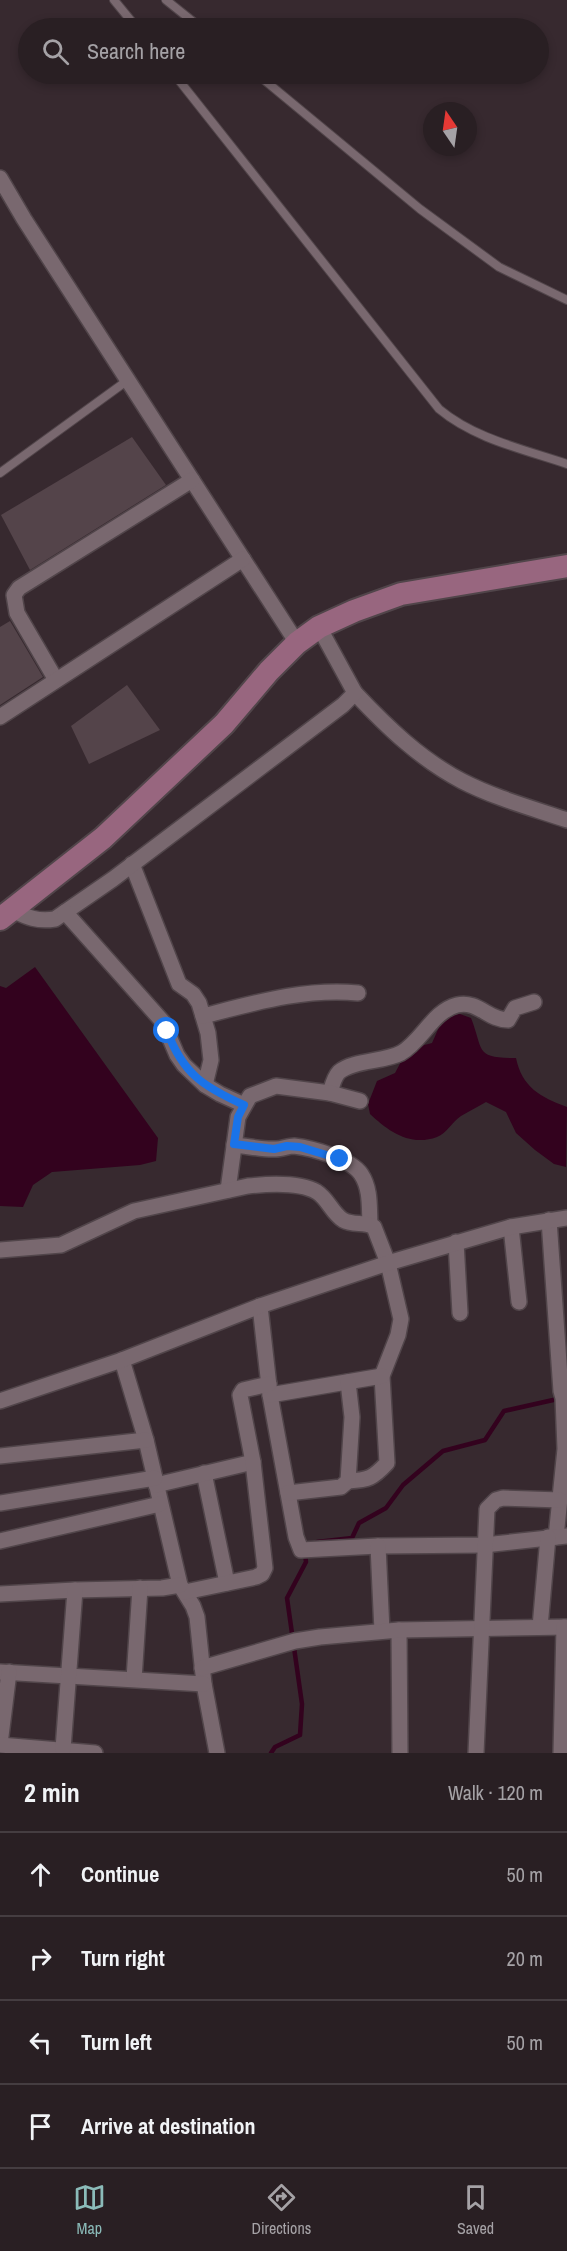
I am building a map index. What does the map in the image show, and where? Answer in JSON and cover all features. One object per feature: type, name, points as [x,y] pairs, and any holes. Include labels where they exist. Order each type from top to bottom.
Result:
[{"type":"main road","points":[[6,915],[102,838],[224,724],[269,671],[297,643],[319,627],[401,594],[567,566]]},
{"type":"street","points":[[0,178],[24,219],[297,643]]},
{"type":"street","points":[[56,680],[17,613],[14,595],[19,588],[192,480]]},
{"type":"street","points":[[0,717],[243,558]]},
{"type":"street","points":[[319,627],[355,693],[399,738],[431,762],[463,781],[519,804],[567,820]]},
{"type":"street","points":[[6,915],[43,921],[54,919],[132,864],[344,705],[355,693]]},
{"type":"street","points":[[132,864],[179,984],[194,994],[199,1003],[212,1052],[205,1085]]},
{"type":"street","points":[[65,912],[163,1022],[177,1055],[205,1085],[244,1105]]},
{"type":"street","points":[[203,1016],[265,1000],[296,995],[317,992],[358,993]]},
{"type":"street","points":[[330,1093],[334,1080],[340,1072],[398,1054],[409,1048],[443,1012],[456,1006],[468,1004],[492,1018],[508,1020],[515,1008],[534,1002]]},
{"type":"street","points":[[228,1190],[238,1117],[250,1096],[276,1086],[330,1093],[360,1101]]},
{"type":"street","points":[[234,1144],[274,1149],[287,1146],[300,1147],[351,1164],[361,1173],[369,1195],[370,1224]]},
{"type":"street","points":[[0,1250],[61,1245],[134,1211],[228,1190],[266,1185],[305,1188],[316,1192],[341,1219],[370,1224],[377,1231],[388,1263],[401,1319],[400,1328],[382,1376],[387,1463],[375,1477],[348,1480],[341,1486],[288,1493]]},
{"type":"street","points":[[0,1401],[123,1360],[260,1306],[388,1263],[512,1227],[567,1218]]},
{"type":"street","points":[[540,1627],[557,1536],[565,1466],[549,1220]]},
{"type":"street","points":[[512,1227],[519,1302]]},
{"type":"street","points":[[456,1242],[460,1313]]},
{"type":"street","points":[[260,1306],[270,1389],[297,1545],[304,1549],[484,1545],[557,1536]]},
{"type":"street","points":[[123,1360],[146,1440],[160,1504],[183,1589],[197,1617],[204,1684],[217,1753]]},
{"type":"street","points":[[0,1594],[140,1588],[183,1589],[227,1583],[262,1574],[265,1568],[253,1462],[240,1395],[243,1390],[348,1382],[382,1376]]},
{"type":"street","points":[[348,1382],[352,1417],[348,1480]]},
{"type":"street","points":[[0,1456],[146,1440]]},
{"type":"street","points":[[0,1503],[155,1482],[253,1462]]},
{"type":"street","points":[[204,1473],[227,1583]]},
{"type":"street","points":[[476,1753],[484,1545],[488,1509],[496,1500],[503,1498],[560,1500]]},
{"type":"street","points":[[0,1541],[160,1504]]},
{"type":"street","points":[[378,1546],[382,1631]]},
{"type":"street","points":[[134,1679],[140,1588]]},
{"type":"street","points":[[63,1749],[75,1590]]},
{"type":"street","points":[[202,1668],[291,1642],[382,1631],[481,1627],[565,1627],[561,1753]]},
{"type":"street","points":[[399,1630],[400,1753]]},
{"type":"street","points":[[95,1753],[63,1749],[34,1750],[0,1744],[5,1672],[204,1684]]},
{"type":"lane","points":[[114,0],[129,18]]},
{"type":"lane","points":[[166,0],[188,18]]},
{"type":"lane","points":[[182,84],[439,409],[454,421],[479,434],[567,464]]},
{"type":"lane","points":[[269,84],[420,209],[500,267],[567,300]]},
{"type":"lane","points":[[0,473],[128,380]]},
{"type":"shaded area","points":[[35,967],[158,1138],[156,1161],[140,1165],[52,1172],[33,1185],[23,1207],[0,1206],[0,986],[6,988]]},
{"type":"shaded area","points":[[460,1014],[471,1018],[480,1045],[487,1054],[516,1058],[523,1076],[534,1090],[567,1107],[566,1167],[554,1164],[535,1150],[516,1133],[506,1112],[486,1102],[461,1116],[441,1135],[427,1140],[400,1136],[370,1114],[368,1104],[377,1081],[395,1073],[403,1058],[413,1048],[432,1043],[444,1016]]},
{"type":"building","points":[[132,437],[166,485],[30,570],[1,515]]},
{"type":"building","points":[[10,621],[43,677],[0,705],[0,627]]},
{"type":"building","points":[[127,685],[160,730],[89,764],[71,726]]},
{"type":"waterway","points":[[317,1542],[352,1538],[359,1523],[386,1508],[403,1485],[443,1451],[485,1440],[504,1411],[562,1398]]},
{"type":"waterway","points":[[271,1753],[275,1747],[300,1735],[302,1704],[287,1598],[306,1562],[305,1553]]},
{"type":"route","points":[[167,1031],[177,1055],[196,1077],[219,1094],[244,1105],[238,1117],[234,1144],[274,1149],[287,1146],[300,1147],[340,1159]]}]
